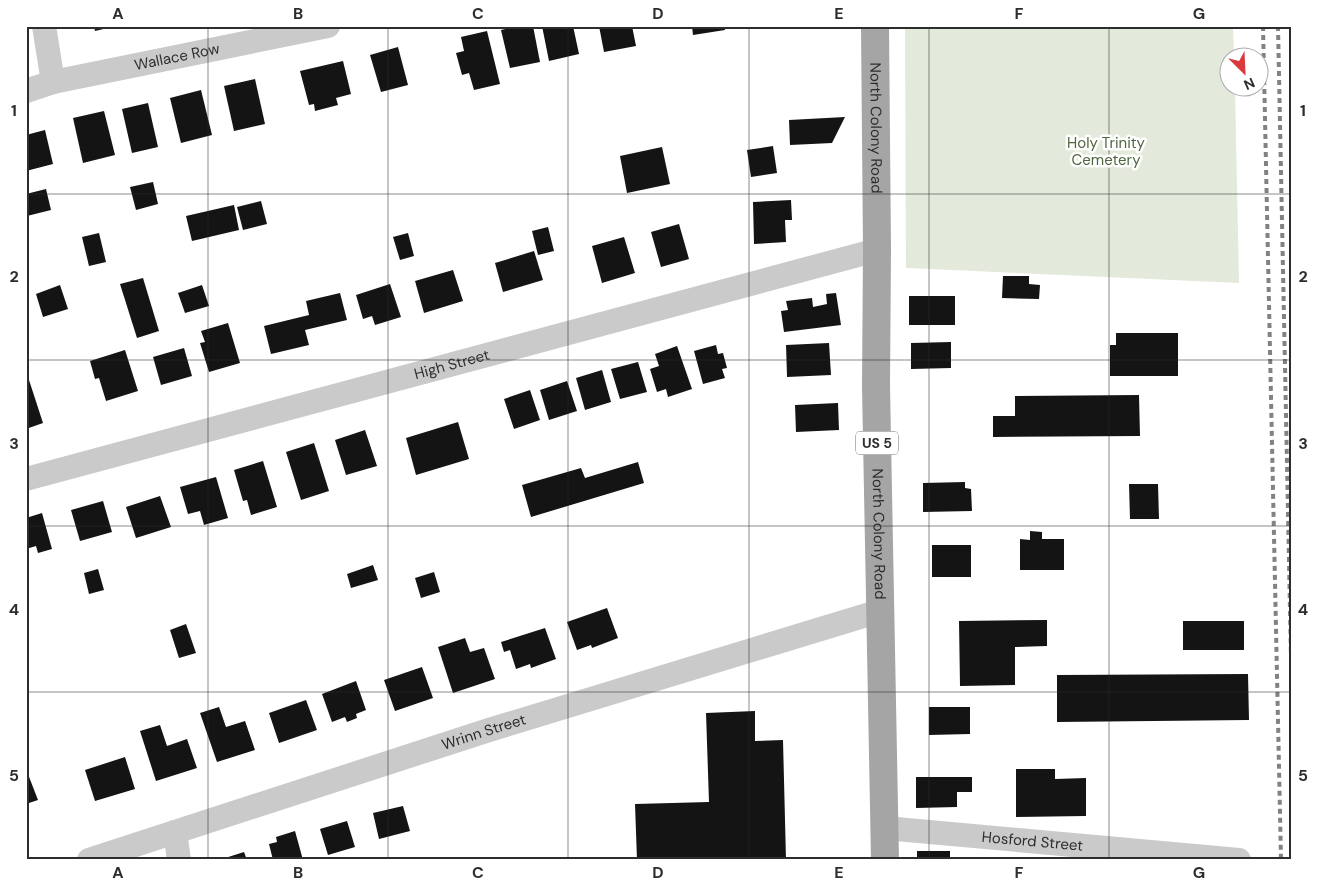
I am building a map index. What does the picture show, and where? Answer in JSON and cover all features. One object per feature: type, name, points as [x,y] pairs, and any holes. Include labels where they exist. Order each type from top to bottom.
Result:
[{"type":"main road","name":"North Colony Road","points":[[875,26],[878,250],[876,386],[885,860]]},
{"type":"street","points":[[44,26],[53,82]]},
{"type":"street","name":"Wallace Row","points":[[26,91],[53,82],[328,26]]},
{"type":"street","name":"High Street","points":[[26,479],[878,250]]},
{"type":"street","name":"Wrinn Street","points":[[89,860],[489,730],[880,611]]},
{"type":"street","name":"Hosford Street","points":[[885,828],[1239,860]]},
{"type":"street","points":[[175,832],[179,860]]},
{"type":"green space","name":"Holy Trinity Cemetery","points":[[905,26],[1233,26],[1234,48],[1220,48],[1220,98],[1235,98],[1239,283],[906,268]]},
{"type":"building","points":[[94,26],[112,26],[112,27],[95,31]]},
{"type":"building","points":[[518,26],[533,26],[540,62],[510,68],[501,30]]},
{"type":"building","points":[[542,26],[573,26],[579,54],[549,61]]},
{"type":"building","points":[[599,26],[632,26],[636,46],[604,52]]},
{"type":"building","points":[[692,26],[724,26],[725,30],[693,35]]},
{"type":"building","points":[[487,31],[500,84],[474,90],[469,73],[462,75],[456,53],[464,51],[461,37]]},
{"type":"building","points":[[398,47],[408,85],[381,92],[370,55]]},
{"type":"building","points":[[343,61],[351,94],[336,98],[338,105],[315,111],[314,104],[309,105],[300,71]]},
{"type":"building","points":[[255,79],[265,124],[234,131],[224,86]]},
{"type":"building","points":[[201,90],[212,135],[181,143],[170,98]]},
{"type":"building","points":[[148,103],[158,147],[132,153],[122,109]]},
{"type":"building","points":[[104,111],[115,155],[83,163],[73,118]]},
{"type":"building","points":[[845,117],[832,143],[790,145],[789,120]]},
{"type":"building","points":[[45,130],[53,164],[26,171],[26,135]]},
{"type":"building","points":[[773,146],[777,173],[751,177],[747,150]]},
{"type":"building","points":[[662,147],[670,184],[627,193],[620,156]]},
{"type":"building","points":[[153,182],[158,204],[136,210],[130,187]]},
{"type":"building","points":[[46,189],[51,210],[27,216],[26,194]]},
{"type":"building","points":[[791,200],[792,220],[785,220],[786,242],[754,244],[753,202]]},
{"type":"building","points":[[261,201],[267,224],[243,230],[237,207]]},
{"type":"building","points":[[234,205],[239,230],[192,241],[186,216]]},
{"type":"building","points":[[679,224],[689,259],[661,267],[651,232]]},
{"type":"building","points":[[548,227],[554,251],[538,255],[532,231]]},
{"type":"building","points":[[99,233],[106,262],[89,266],[82,237]]},
{"type":"building","points":[[408,233],[414,256],[400,260],[393,237]]},
{"type":"building","points":[[624,237],[635,273],[602,283],[592,246]]},
{"type":"building","points":[[534,251],[543,280],[503,292],[495,263]]},
{"type":"building","points":[[453,270],[463,301],[424,313],[415,281]]},
{"type":"building","points":[[1003,276],[1029,276],[1029,284],[1040,285],[1039,299],[1002,298]]},
{"type":"building","points":[[143,278],[159,331],[137,338],[120,284]]},
{"type":"building","points":[[390,284],[401,317],[375,325],[372,316],[363,319],[356,295]]},
{"type":"building","points":[[60,285],[68,309],[43,317],[36,294]]},
{"type":"building","points":[[202,285],[209,306],[185,313],[178,293]]},
{"type":"building","points":[[340,293],[347,320],[305,330],[309,345],[271,354],[264,326],[309,315],[306,301]]},
{"type":"building","points":[[836,293],[841,325],[784,332],[781,311],[788,310],[786,301],[812,298],[813,307],[827,304],[826,294]]},
{"type":"building","points":[[909,296],[955,296],[955,325],[909,325]]},
{"type":"building","points":[[228,323],[240,363],[209,372],[200,343],[205,342],[201,331]]},
{"type":"building","points":[[1116,333],[1178,333],[1178,376],[1110,376],[1110,345],[1116,345]]},
{"type":"building","points":[[951,342],[951,368],[911,369],[911,343]]},
{"type":"building","points":[[829,343],[831,375],[787,377],[786,345]]},
{"type":"building","points":[[716,345],[718,354],[723,353],[727,368],[722,369],[725,378],[703,384],[694,351]]},
{"type":"building","points":[[677,346],[692,389],[668,397],[666,389],[657,392],[650,369],[659,366],[655,354]]},
{"type":"building","points":[[184,348],[192,376],[161,385],[153,357]]},
{"type":"building","points":[[125,350],[138,391],[106,401],[99,378],[95,379],[90,361]]},
{"type":"building","points":[[638,362],[647,392],[620,399],[611,369]]},
{"type":"building","points":[[602,370],[611,402],[585,410],[576,378]]},
{"type":"building","points":[[29,380],[43,423],[26,429],[26,381]]},
{"type":"building","points":[[567,381],[577,411],[549,420],[540,390]]},
{"type":"building","points":[[530,390],[540,420],[514,429],[504,399]]},
{"type":"building","points":[[1139,395],[1140,436],[993,437],[993,416],[1015,416],[1015,396]]},
{"type":"building","points":[[838,403],[839,430],[796,432],[795,405]]},
{"type":"building","points":[[458,422],[469,459],[416,475],[406,438]]},
{"type":"building","points":[[365,430],[377,466],[346,475],[335,440]]},
{"type":"building","points":[[314,443],[329,491],[301,500],[286,452]]},
{"type":"building","points":[[263,461],[277,507],[251,515],[247,500],[243,501],[234,470]]},
{"type":"building","points":[[638,462],[644,483],[531,517],[522,485],[581,468],[585,478]]},
{"type":"building","points":[[216,477],[228,518],[204,525],[200,511],[188,514],[180,487]]},
{"type":"building","points":[[965,482],[965,488],[971,489],[972,511],[923,512],[923,483]]},
{"type":"building","points":[[1129,484],[1158,484],[1159,519],[1130,519]]},
{"type":"building","points":[[160,496],[171,527],[136,538],[126,507]]},
{"type":"building","points":[[103,501],[112,532],[80,541],[71,510]]},
{"type":"building","points":[[42,513],[52,549],[38,553],[36,546],[26,549],[26,518]]},
{"type":"building","points":[[1030,531],[1042,532],[1042,539],[1064,539],[1064,570],[1020,570],[1020,539],[1030,540]]},
{"type":"building","points":[[932,545],[971,545],[971,577],[932,577]]},
{"type":"building","points":[[373,565],[378,580],[351,588],[347,574]]},
{"type":"building","points":[[98,569],[104,590],[89,594],[84,573]]},
{"type":"building","points":[[434,572],[440,592],[421,598],[415,578]]},
{"type":"building","points":[[607,608],[618,638],[592,648],[591,645],[577,650],[567,622]]},
{"type":"building","points":[[1047,620],[1047,646],[1015,647],[1015,685],[960,686],[959,621]]},
{"type":"building","points":[[1183,621],[1244,621],[1244,650],[1183,650]]},
{"type":"building","points":[[186,624],[196,653],[179,658],[170,630]]},
{"type":"building","points":[[545,628],[556,659],[531,668],[530,664],[516,669],[510,650],[504,652],[501,642]]},
{"type":"building","points":[[465,638],[470,652],[484,648],[495,679],[453,693],[438,647]]},
{"type":"building","points":[[422,667],[433,698],[395,711],[384,680]]},
{"type":"building","points":[[1248,674],[1249,720],[1057,722],[1057,675]]},
{"type":"building","points":[[356,681],[366,710],[356,714],[357,718],[347,722],[345,717],[332,722],[322,694]]},
{"type":"building","points":[[306,700],[317,730],[279,743],[269,713]]},
{"type":"building","points":[[219,707],[226,727],[245,721],[255,750],[217,762],[200,713]]},
{"type":"building","points":[[929,707],[970,707],[970,734],[929,735]]},
{"type":"building","points":[[755,711],[755,741],[783,740],[786,860],[637,860],[635,804],[709,802],[706,713]]},
{"type":"building","points":[[160,725],[167,746],[187,739],[197,768],[156,781],[140,731]]},
{"type":"building","points":[[125,757],[135,789],[95,801],[85,770]]},
{"type":"building","points":[[26,769],[38,800],[26,804]]},
{"type":"building","points":[[1016,769],[1055,769],[1055,779],[1086,778],[1086,816],[1016,817]]},
{"type":"building","points":[[916,777],[972,777],[972,792],[957,792],[957,807],[916,808]]},
{"type":"building","points":[[403,806],[410,831],[379,839],[373,813]]},
{"type":"building","points":[[347,821],[355,847],[328,855],[320,829]]},
{"type":"building","points":[[295,831],[303,860],[273,860],[269,844],[277,842],[276,837]]},
{"type":"building","points":[[917,851],[950,851],[950,860],[917,860]]},
{"type":"building","points":[[244,852],[247,860],[222,860],[222,859]]},
{"type":"railway","points":[[1263,26],[1281,860]]},
{"type":"railway","points":[[1278,26],[1291,658]]}]
